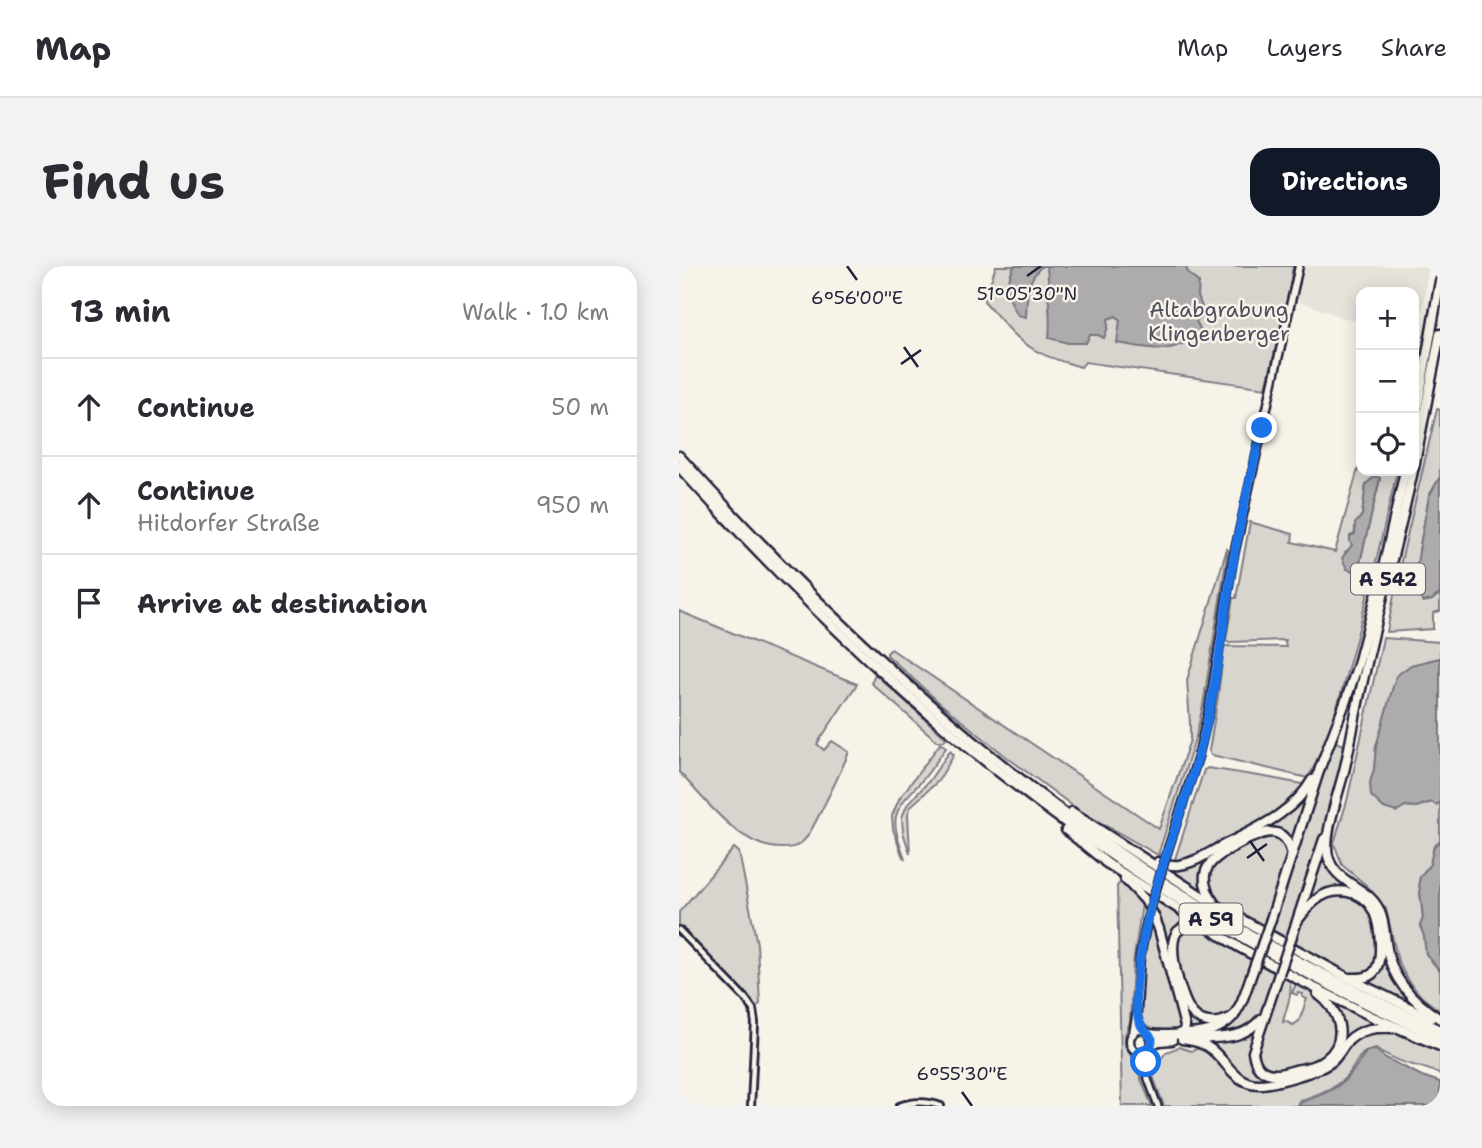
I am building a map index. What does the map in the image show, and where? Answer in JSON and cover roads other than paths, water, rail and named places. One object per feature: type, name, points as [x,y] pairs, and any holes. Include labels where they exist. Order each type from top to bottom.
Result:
[{"type":"highway","points":[[1416,413],[1440,281]]},
{"type":"highway","name":"A 542","points":[[1419,439],[1440,334]]},
{"type":"highway","name":"A 59","points":[[679,456],[766,548],[864,645],[965,735],[1076,822],[1148,871],[1258,939],[1354,990],[1440,1030]]},
{"type":"highway","name":"A 59","points":[[679,467],[859,651],[959,740],[1072,828],[1201,914],[1290,965],[1440,1038]]},
{"type":"highway","name":"A 542","points":[[1150,1047],[1159,1041],[1219,1029],[1234,1016],[1256,962],[1321,765],[1345,704],[1365,640],[1404,476]]},
{"type":"highway","name":"A 542","points":[[1147,1032],[1181,1037],[1237,1036],[1252,1028],[1266,1010],[1334,809],[1411,476]]},
{"type":"highway","points":[[1127,847],[1168,865],[1191,862],[1281,814],[1306,790],[1321,765]]},
{"type":"highway","points":[[999,772],[1009,785],[1105,862],[1145,900],[1154,916],[1166,952],[1185,1026],[1181,1037],[1198,1041],[1212,1049],[1239,1078],[1259,1084],[1310,1073],[1331,1062],[1348,1041],[1362,1031],[1383,1027],[1401,1029]]},
{"type":"highway","points":[[1035,790],[1217,906],[1348,978],[1440,1020]]},
{"type":"highway","points":[[1334,809],[1327,849],[1332,867],[1338,876],[1363,891],[1376,904],[1383,920],[1388,953],[1398,978],[1415,1000],[1440,1020]]},
{"type":"highway","points":[[1217,906],[1207,890],[1205,875],[1211,861],[1220,854],[1266,831],[1283,836],[1292,855]]},
{"type":"highway","points":[[1105,862],[1208,928],[1301,981],[1440,1046]]},
{"type":"highway","points":[[1298,920],[1318,898],[1333,891],[1355,894],[1369,905],[1378,927],[1379,963],[1375,971],[1368,976],[1348,978]]},
{"type":"highway","points":[[1208,928],[1191,925],[1184,927],[1179,929],[1173,940],[1173,955],[1184,997],[1192,1013],[1206,1022],[1220,1022],[1234,1016]]},
{"type":"highway","points":[[1266,1010],[1253,1052],[1255,1061],[1264,1072],[1281,1074],[1312,1066],[1332,1054],[1338,1041],[1340,1025],[1337,1016],[1327,1000],[1301,981]]},
{"type":"main road","points":[[1137,1011],[1141,1024],[1152,1039],[1150,1047],[1143,1051],[1135,1050],[1130,1041],[1137,1011],[1140,956],[1148,916],[1198,757],[1209,710],[1235,548],[1299,266]]},
{"type":"main road","points":[[1133,1034],[1138,1031],[1147,1032]]},
{"type":"street","points":[[679,930],[753,1009],[755,1023],[751,1106]]},
{"type":"street","points":[[1146,1073],[1146,1057],[1150,1047]]},
{"type":"street","points":[[1135,1050],[1158,1106]]},
{"type":"street","points":[[899,1106],[914,1102],[941,1106]]},
{"type":"park label","name":"Altabgrabung Klingenberger","points":[[1219,322]]}]
